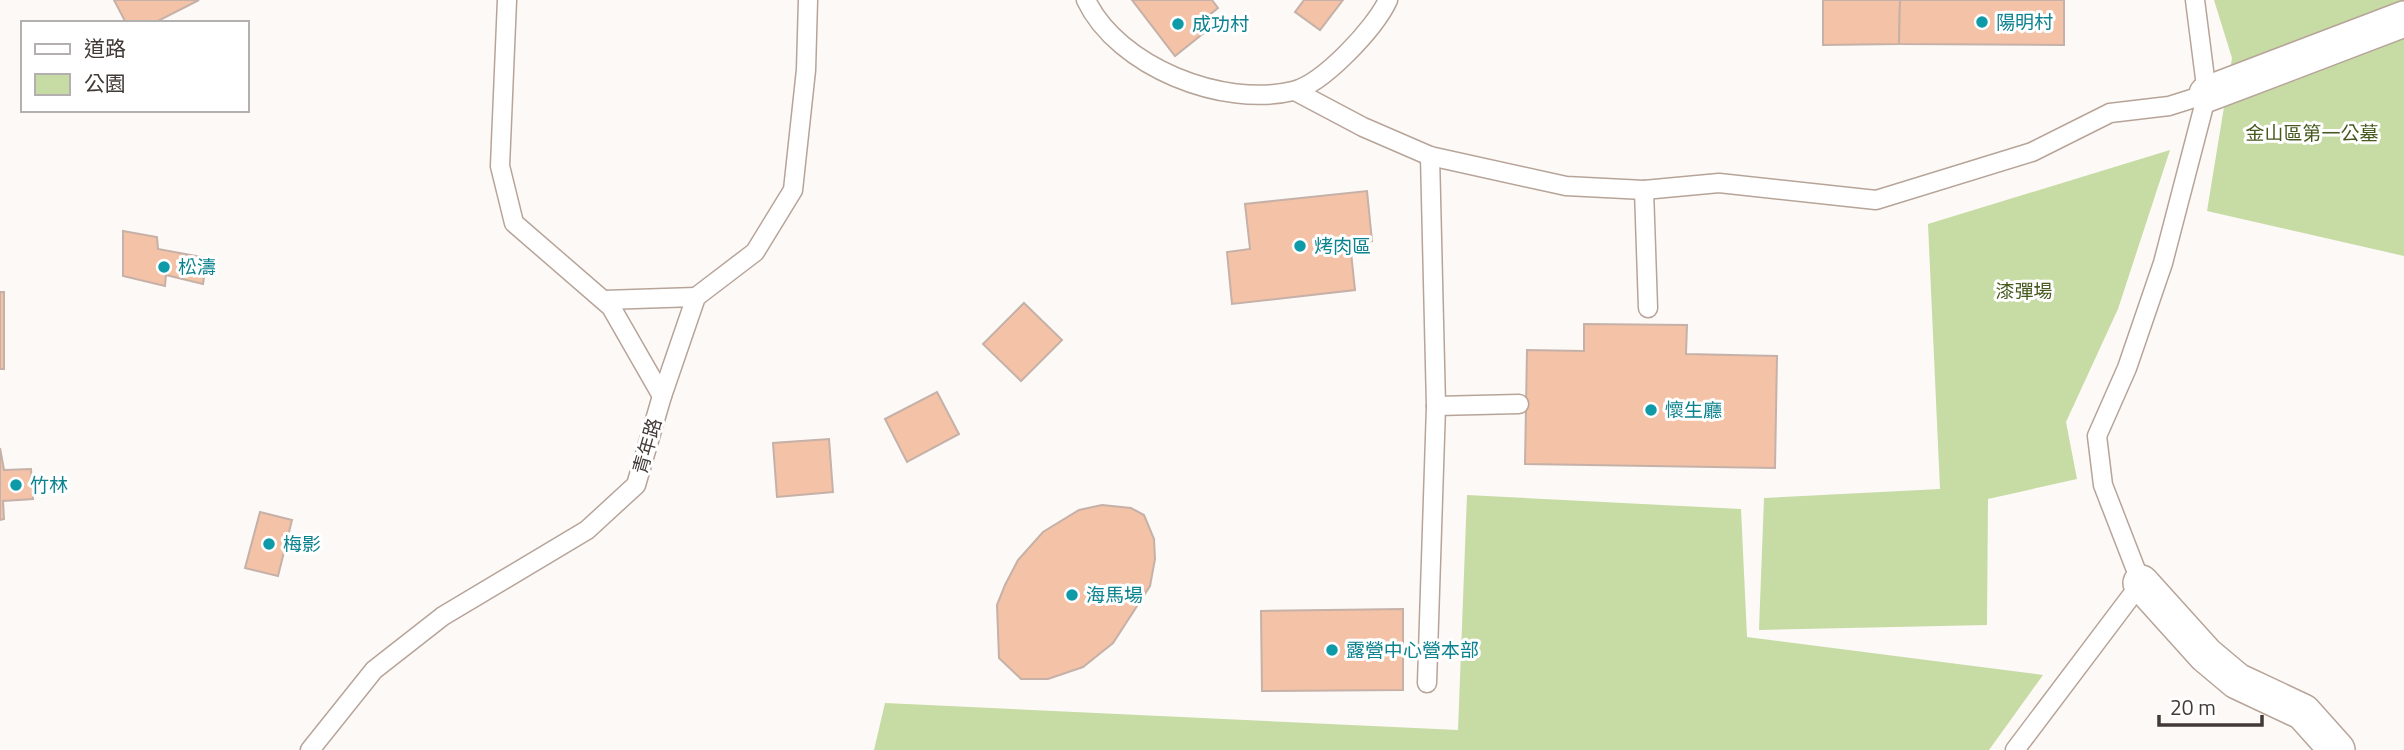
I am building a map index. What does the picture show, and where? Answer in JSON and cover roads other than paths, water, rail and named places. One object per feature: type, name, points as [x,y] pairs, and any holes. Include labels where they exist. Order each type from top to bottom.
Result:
[{"type":"street","points":[[2207,94],[2404,19]]},
{"type":"street","points":[[2141,583],[2206,655],[2237,681],[2303,712],[2337,750]]},
{"type":"lane","name":"青年路","points":[[310,750],[374,670],[443,616],[587,530],[636,485],[662,396],[611,307],[514,223],[500,166],[507,0]]},
{"type":"lane","points":[[662,396],[696,298],[754,252],[793,190],[806,70],[808,0]]},
{"type":"lane","points":[[1086,0],[1119,44],[1161,73],[1210,88],[1256,95],[1295,91],[1327,72],[1354,45],[1388,0]]},
{"type":"lane","points":[[2014,750],[2141,583],[2103,485],[2097,436],[2127,368],[2164,263],[2207,94],[2195,0]]},
{"type":"lane","points":[[1295,91],[1430,156],[1566,186],[1644,190],[1719,183],[1876,200],[2032,152],[2110,113],[2169,106],[2207,94]]},
{"type":"lane","points":[[1427,682],[1436,405],[1430,156]]},
{"type":"lane","points":[[1644,190],[1648,308]]},
{"type":"lane","points":[[604,300],[696,298]]},
{"type":"lane","points":[[1436,405],[1519,404]]},
{"type":"place","name":"陽明村","points":[[1982,22]]},
{"type":"place","name":"成功村","points":[[1178,24]]},
{"type":"place","name":"烤肉區","points":[[1300,246]]},
{"type":"place","name":"松濤","points":[[164,267]]},
{"type":"place","name":"懷生廳","points":[[1651,410]]},
{"type":"place","name":"竹林","points":[[16,485]]},
{"type":"place","name":"梅影","points":[[269,544]]},
{"type":"place","name":"海馬場","points":[[1072,595]]},
{"type":"place","name":"露營中心營本部","points":[[1332,650]]},
{"type":"park label","name":"金山區第一公墓","points":[[2312,133]]},
{"type":"park label","name":"漆彈場","points":[[2024,291]]}]
